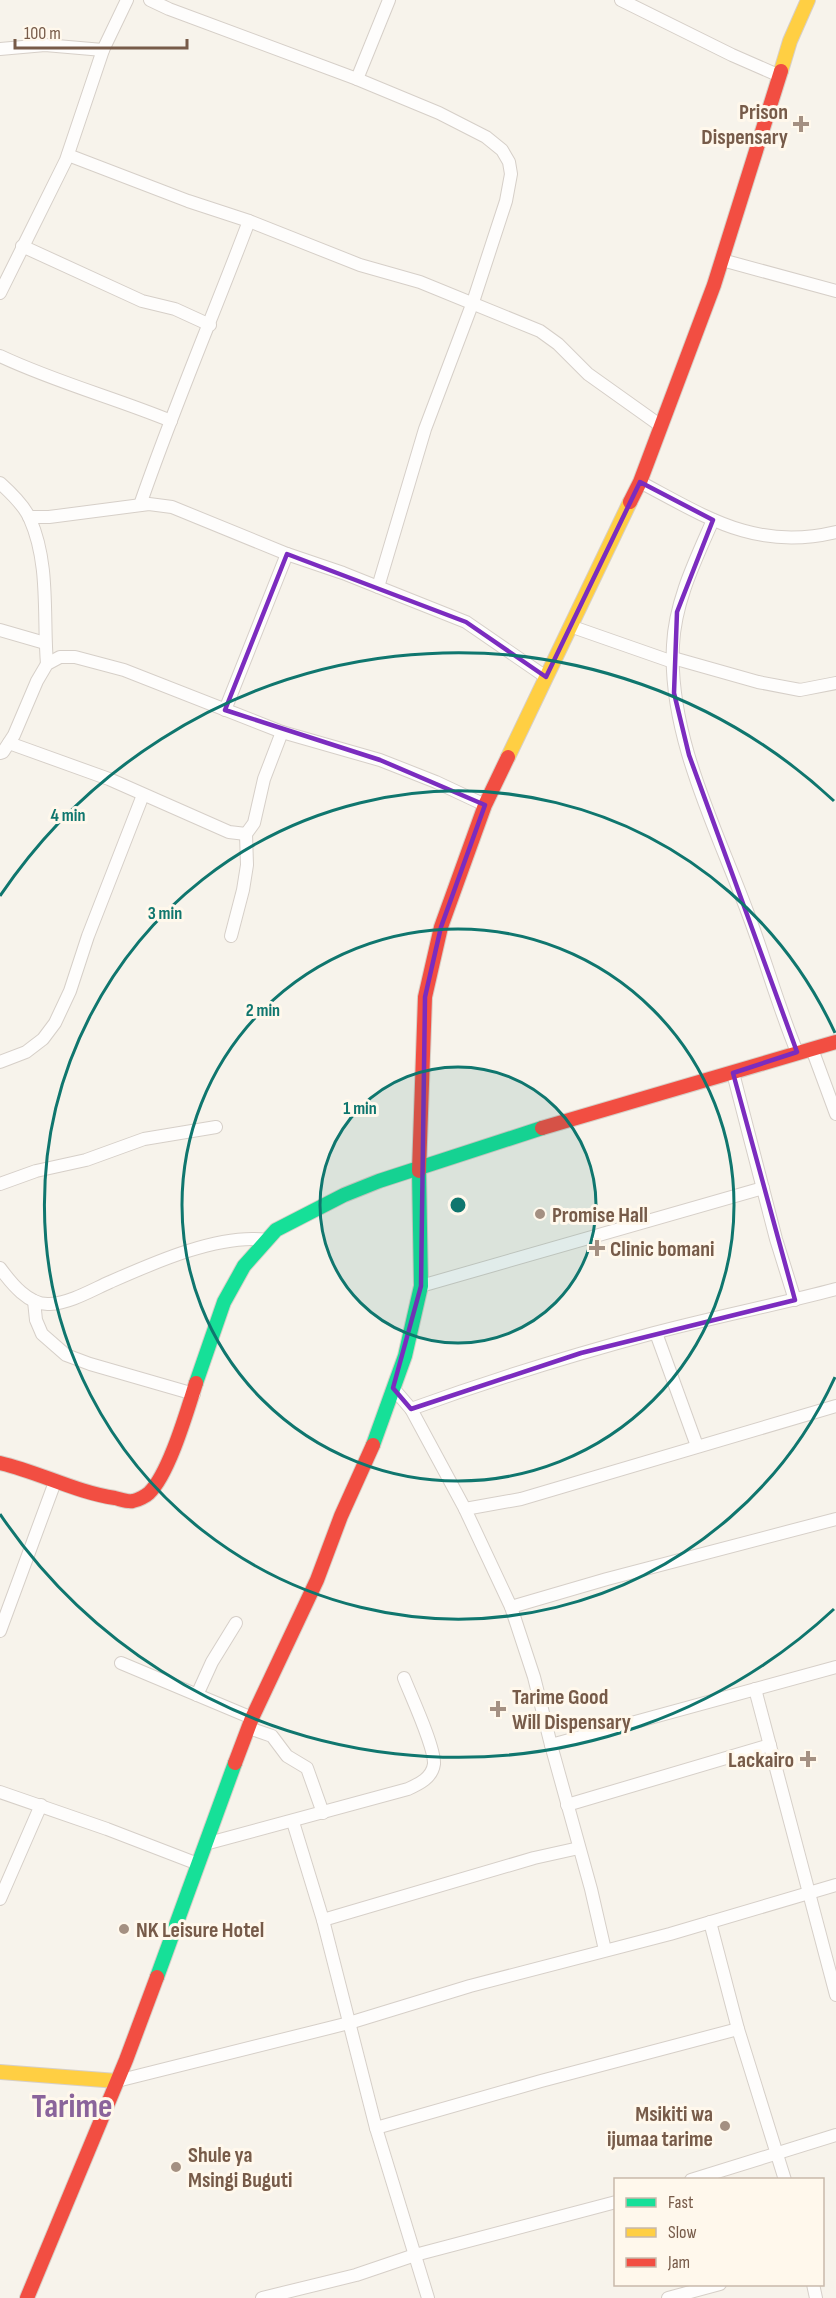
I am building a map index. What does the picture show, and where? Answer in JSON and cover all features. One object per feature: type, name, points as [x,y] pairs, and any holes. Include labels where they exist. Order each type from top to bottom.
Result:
[{"type":"main road","points":[[27,2298],[117,2081],[251,1723],[317,1580],[341,1516],[377,1436],[405,1356],[421,1286],[419,1169],[425,997],[441,927],[484,806],[640,482],[722,260],[790,41],[808,0]]},
{"type":"main road","points":[[0,1463],[25,1469],[55,1482],[106,1497],[132,1501],[148,1495],[159,1481],[194,1394],[224,1302],[244,1266],[276,1230],[344,1195],[419,1169],[572,1118],[733,1073],[836,1041]]},
{"type":"main road","points":[[0,2072],[117,2081]]},
{"type":"street","points":[[0,293],[68,155],[104,50],[127,0]]},
{"type":"street","points":[[150,0],[168,9],[357,79],[439,113],[486,136],[502,150],[509,162],[511,174],[506,201],[473,302],[425,429],[378,586]]},
{"type":"street","points":[[357,79],[389,0]]},
{"type":"street","points":[[627,1],[732,55],[780,76]]},
{"type":"street","points":[[0,49],[45,45],[104,50]]},
{"type":"street","points":[[68,155],[188,201],[249,221],[360,265],[420,282],[540,331],[558,344],[588,374],[661,426]]},
{"type":"street","points":[[140,505],[249,221]]},
{"type":"street","points":[[22,246],[142,301],[175,309],[210,325]]},
{"type":"street","points":[[722,260],[836,291]]},
{"type":"street","points":[[0,356],[25,368],[127,403],[171,421]]},
{"type":"street","points":[[640,482],[713,520],[741,531],[776,538],[817,537],[836,532]]},
{"type":"street","points":[[0,483],[29,517],[38,543],[46,606],[47,664],[3,752],[109,779],[229,832],[246,834]]},
{"type":"street","points":[[29,517],[49,517],[140,505],[172,507],[287,554],[378,586],[466,622],[546,677]]},
{"type":"street","points":[[713,520],[677,612],[673,660],[674,693],[689,755],[797,1052]]},
{"type":"street","points":[[225,710],[287,554]]},
{"type":"street","points":[[570,626],[673,660],[758,682],[800,690],[836,683]]},
{"type":"street","points":[[0,630],[45,643]]},
{"type":"street","points":[[47,664],[60,657],[75,657],[98,662],[282,732],[380,760],[436,782],[484,806]]},
{"type":"street","points":[[231,936],[246,873],[246,834],[254,822],[264,779],[282,732]]},
{"type":"street","points":[[0,1062],[26,1052],[43,1039],[55,1023],[70,991],[88,936],[143,795]]},
{"type":"street","points":[[812,1049],[836,1114]]},
{"type":"street","points":[[733,1073],[776,1239],[795,1300]]},
{"type":"street","points":[[0,1184],[36,1171],[86,1160],[144,1139],[216,1127]]},
{"type":"street","points":[[421,1286],[763,1188]]},
{"type":"street","points":[[0,1268],[15,1288],[34,1300],[49,1305],[74,1298],[179,1254],[235,1239],[267,1240]]},
{"type":"street","points":[[411,1409],[484,1383],[656,1333],[836,1289]]},
{"type":"street","points":[[34,1300],[36,1320],[42,1334],[66,1355],[194,1394]]},
{"type":"street","points":[[656,1333],[697,1446]]},
{"type":"street","points":[[393,1388],[411,1409],[465,1509],[511,1607],[534,1677],[550,1745],[591,1889],[605,1950]]},
{"type":"street","points":[[465,1509],[521,1499],[836,1406]]},
{"type":"street","points":[[0,1631],[55,1482]]},
{"type":"street","points":[[511,1607],[607,1579],[836,1519]]},
{"type":"street","points":[[197,1695],[236,1623]]},
{"type":"street","points":[[120,1663],[197,1695],[272,1736],[287,1756],[307,1768],[323,1813]]},
{"type":"street","points":[[550,1745],[836,1667]]},
{"type":"street","points":[[205,1844],[408,1790],[427,1780],[434,1764],[430,1747],[404,1678]]},
{"type":"street","points":[[755,1689],[836,1995]]},
{"type":"street","points":[[567,1805],[770,1745]]},
{"type":"street","points":[[0,1792],[198,1864]]},
{"type":"street","points":[[0,1899],[41,1805]]},
{"type":"street","points":[[292,1822],[323,1920],[376,2128],[428,2298]]},
{"type":"street","points":[[323,1920],[534,1858],[579,1848]]},
{"type":"street","points":[[117,2081],[349,2023],[470,1986],[710,1922],[836,1885]]},
{"type":"street","points":[[710,1922],[738,2030],[784,2178]]},
{"type":"street","points":[[376,2128],[552,2078],[738,2030]]},
{"type":"street","points":[[698,2178],[836,2135]]},
{"type":"street","points":[[262,2298],[356,2275],[415,2254],[614,2202]]},
{"type":"street","points":[[668,2298],[713,2286]]},
{"type":"highlighted area","points":[[640,482],[713,520],[677,612],[674,693],[689,755],[797,1052],[733,1073],[795,1300],[581,1353],[411,1409],[393,1388],[421,1286],[425,997],[441,927],[485,805],[380,760],[225,710],[287,554],[466,622],[546,677]]},
{"type":"traffic: fast","points":[[196,1383],[224,1302],[244,1266],[276,1230],[344,1195],[379,1181],[542,1128]]},
{"type":"traffic: fast","points":[[373,1445],[405,1356],[421,1286],[419,1171]]},
{"type":"traffic: fast","points":[[157,1977],[235,1763]]},
{"type":"traffic: slow","points":[[781,71],[790,41],[808,0]]},
{"type":"traffic: slow","points":[[508,757],[630,502]]},
{"type":"traffic: slow","points":[[0,2072],[117,2081]]},
{"type":"traffic: jam","points":[[630,502],[640,482],[714,285],[781,71]]},
{"type":"traffic: jam","points":[[419,1171],[425,997],[441,927],[485,805],[508,757]]},
{"type":"traffic: jam","points":[[542,1128],[836,1042]]},
{"type":"traffic: jam","points":[[0,1463],[100,1495],[128,1501],[139,1499],[149,1493],[164,1472],[196,1383]]},
{"type":"traffic: jam","points":[[235,1763],[252,1718],[317,1580],[341,1516],[373,1445]]},
{"type":"traffic: jam","points":[[27,2298],[126,2060],[157,1977]]},
{"type":"place","name":"Prison Dispensary","points":[[801,124]]},
{"type":"place","name":"Promise Hall","points":[[540,1214]]},
{"type":"place","name":"Clinic bomani","points":[[597,1248]]},
{"type":"place","name":"Tarime Good Will Dispensary","points":[[498,1709]]},
{"type":"place","name":"Lackairo","points":[[808,1759]]},
{"type":"place","name":"NK Leisure Hotel","points":[[124,1929]]},
{"type":"place","name":"Msikiti wa ijumaa tarime","points":[[725,2126]]},
{"type":"place","name":"Shule ya Msingi Buguti","points":[[176,2167]]},
{"type":"district","name":"Tarime","points":[[72,2105]]}]
